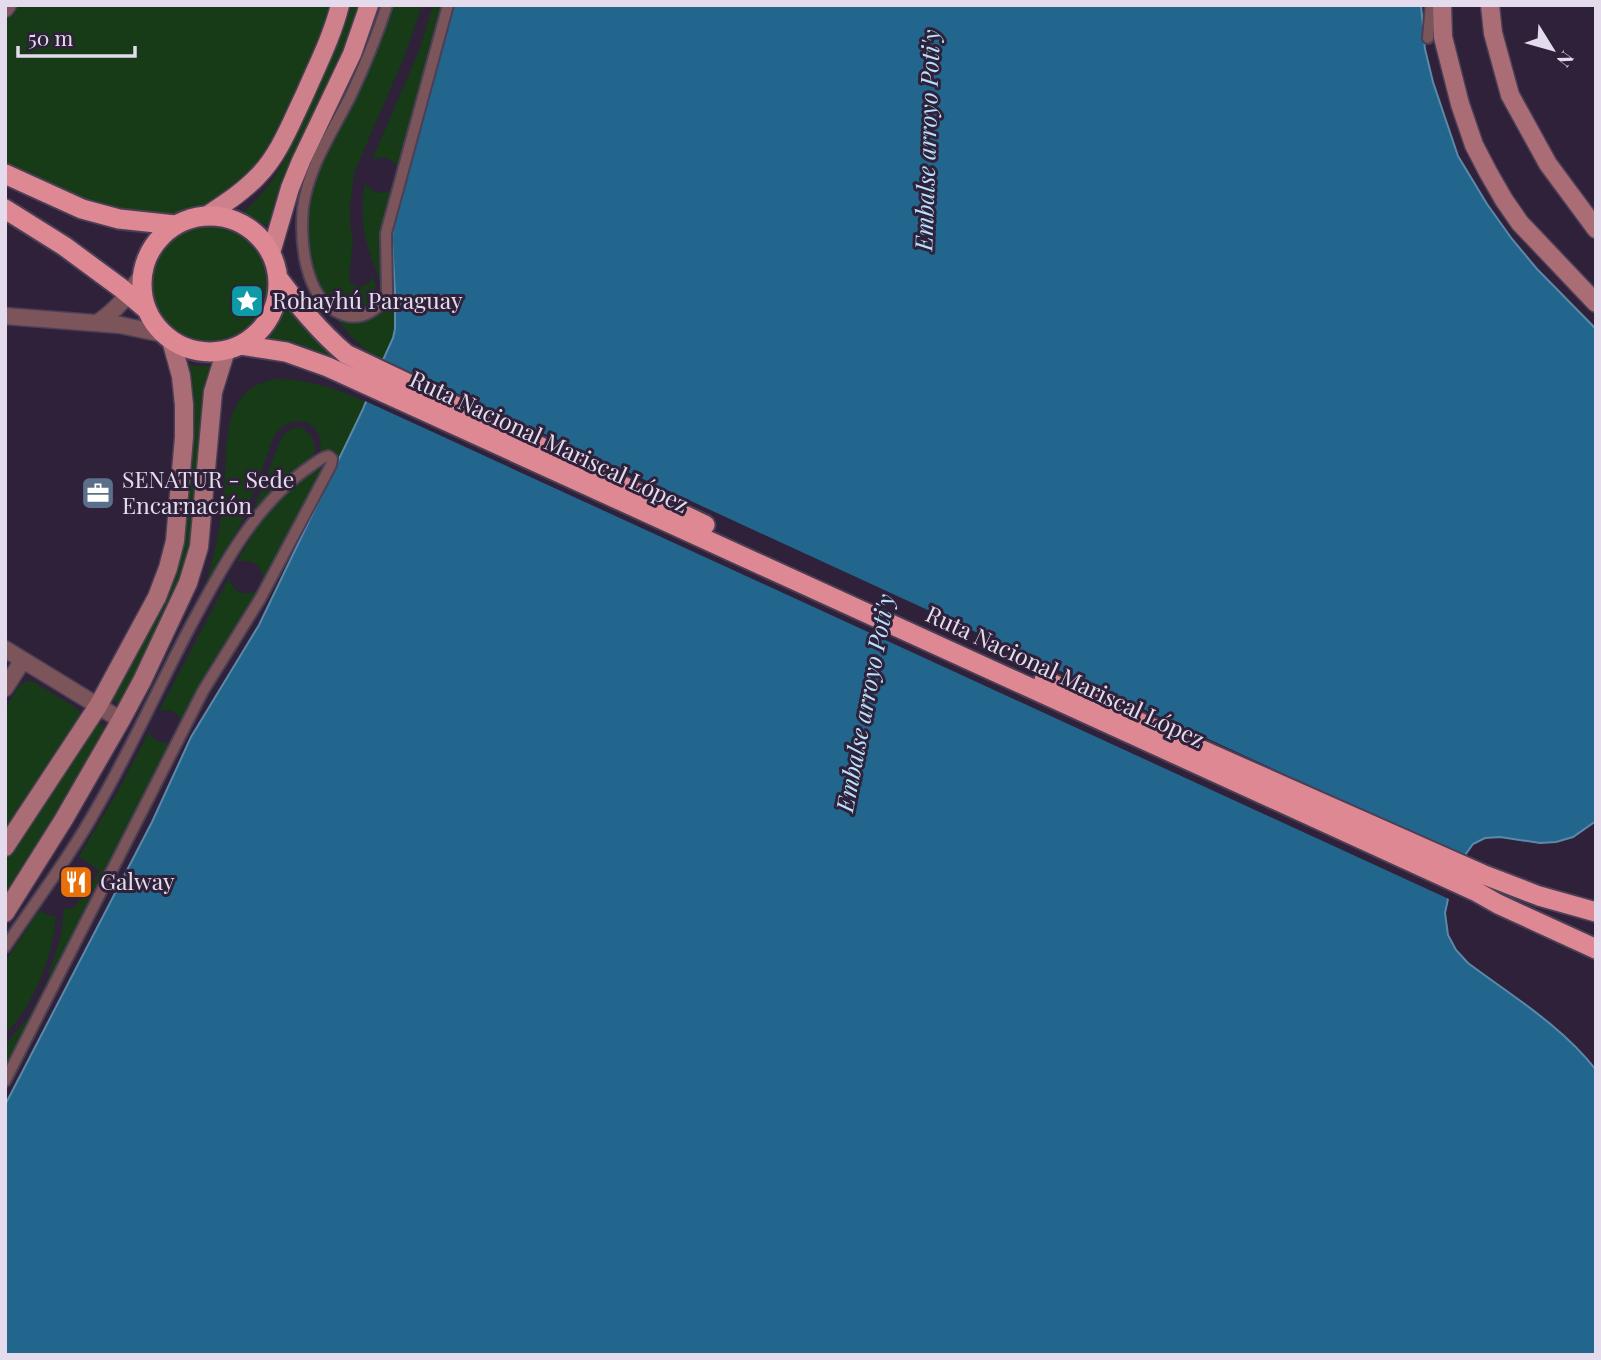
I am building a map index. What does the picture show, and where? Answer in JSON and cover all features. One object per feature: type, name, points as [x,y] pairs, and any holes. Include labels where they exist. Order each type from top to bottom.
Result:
[{"type":"highway","points":[[5,174],[82,209],[119,219],[175,225]]},
{"type":"highway","points":[[5,209],[64,246],[146,309]]},
{"type":"highway","name":"Ruta Nacional Mariscal López","points":[[234,348],[257,333],[270,317],[277,298],[277,270],[271,253],[260,236],[244,224],[226,217],[195,217],[175,225],[152,247],[142,275],[142,294],[151,318],[167,337],[187,349],[205,352],[234,348],[286,352],[328,367],[365,374],[1273,783],[1478,883],[1596,912]]},
{"type":"highway","name":"Ruta Nacional Mariscal López","points":[[278,278],[326,337],[365,374]]},
{"type":"highway","name":"Ruta Nacional Mariscal López","points":[[1478,883],[1498,904],[1596,949]]},
{"type":"main road","points":[[206,216],[242,190],[271,160],[329,42],[340,5]]},
{"type":"main road","points":[[271,253],[298,170],[346,66],[369,5]]},
{"type":"main road","points":[[1442,5],[1443,37],[1450,70],[1471,135],[1484,163],[1520,223],[1596,303]]},
{"type":"main road","points":[[1490,5],[1493,33],[1510,95],[1548,164],[1596,229]]},
{"type":"main road","points":[[5,847],[98,706],[157,597],[168,568],[175,541],[184,437],[184,405],[181,376],[167,337]]},
{"type":"main road","points":[[5,913],[64,820],[121,720],[174,617],[195,564],[198,547],[212,392],[234,348]]},
{"type":"street","points":[[387,5],[372,47],[312,174],[303,208],[303,254],[313,284],[318,295],[334,311],[351,317],[360,317],[374,310],[384,301],[387,293],[386,233],[448,5]]},
{"type":"street","points":[[1428,38],[1431,5]]},
{"type":"street","points":[[97,323],[109,315],[129,294],[142,275]]},
{"type":"street","points":[[5,316],[142,328],[167,337]]},
{"type":"street","points":[[5,947],[92,818],[210,588],[242,537],[266,505],[293,479],[316,462],[330,457],[331,465],[260,599],[203,691],[5,1082]]},
{"type":"street","points":[[5,649],[121,720]]},
{"type":"street","points":[[5,688],[23,660]]},
{"type":"green space","points":[[10,5],[339,5],[271,160],[206,216],[175,225],[146,221],[5,174],[5,12]]},
{"type":"green space","points":[[352,5],[361,5],[355,23],[285,175],[274,205],[270,227],[242,213],[266,188],[284,161]]},
{"type":"green space","points":[[391,5],[422,5],[405,55],[354,173],[350,208],[353,238],[349,278],[350,282],[361,287],[370,282],[372,276],[376,285],[372,297],[362,309],[346,311],[333,305],[324,294],[317,278],[309,242],[311,193],[371,60]]},
{"type":"green space","points":[[433,5],[445,5],[398,168],[387,158],[372,160],[419,51]]},
{"type":"green space","points":[[365,183],[377,192],[392,189],[383,226],[382,286],[363,224]]},
{"type":"green space","points":[[210,226],[232,231],[251,243],[263,262],[268,284],[263,306],[251,325],[232,337],[210,342],[188,337],[169,325],[157,306],[152,284],[157,262],[169,243],[188,231]]},
{"type":"green space","points":[[395,292],[393,336],[383,360],[355,340],[333,314],[370,318],[383,310]]},
{"type":"green space","points":[[287,300],[376,375],[259,339],[271,327],[283,301]]},
{"type":"green space","points":[[186,363],[213,366],[193,545],[184,574],[154,641],[119,702],[116,702],[108,698],[160,603]]},
{"type":"green space","points":[[275,379],[322,385],[366,402],[338,461],[336,455],[329,451],[318,458],[321,446],[319,436],[315,428],[308,423],[291,422],[274,436],[246,513],[195,613],[206,583],[220,523],[227,436],[232,415],[247,391]]},
{"type":"green space","points":[[300,427],[313,439],[313,457],[263,502],[250,518],[282,436],[291,429]]},
{"type":"green space","points":[[323,467],[263,579],[260,569],[254,563],[237,562],[272,507],[295,484]]},
{"type":"green space","points":[[229,578],[240,592],[257,590],[182,722],[173,712],[159,711]]},
{"type":"green space","points":[[28,681],[78,709],[81,716],[5,833],[5,708],[21,684]]},
{"type":"green space","points":[[98,722],[103,725],[105,731],[69,796],[5,894],[5,861]]},
{"type":"green space","points":[[149,732],[159,742],[172,741],[5,1069],[5,1045],[30,1015],[47,981],[61,935],[64,909],[74,908],[100,871],[79,856]]},
{"type":"green space","points":[[39,910],[56,917],[46,965],[25,1009],[5,1035],[5,962]]},
{"type":"water","name":"Embalse arroyo Poti'y","points":[[452,5],[1421,5],[1425,49],[1433,82],[1458,156],[1512,239],[1537,269],[1596,329],[1596,821],[1573,837],[1556,842],[1540,843],[1500,837],[1485,838],[1473,844],[1463,858],[1445,913],[1448,935],[1456,950],[1468,963],[1568,1039],[1596,1070],[1596,1355],[5,1355],[5,1105],[152,822],[191,737],[259,625],[363,409],[393,338],[393,228]]},
{"type":"pier","points":[[380,358],[1467,858],[1451,900],[363,400]]},
{"type":"place","name":"Rohayhú Paraguay","points":[[247,301]]},
{"type":"place","name":"SENATUR - Sede Encarnación","points":[[98,493]]},
{"type":"place","name":"Galway","points":[[76,882]]}]
